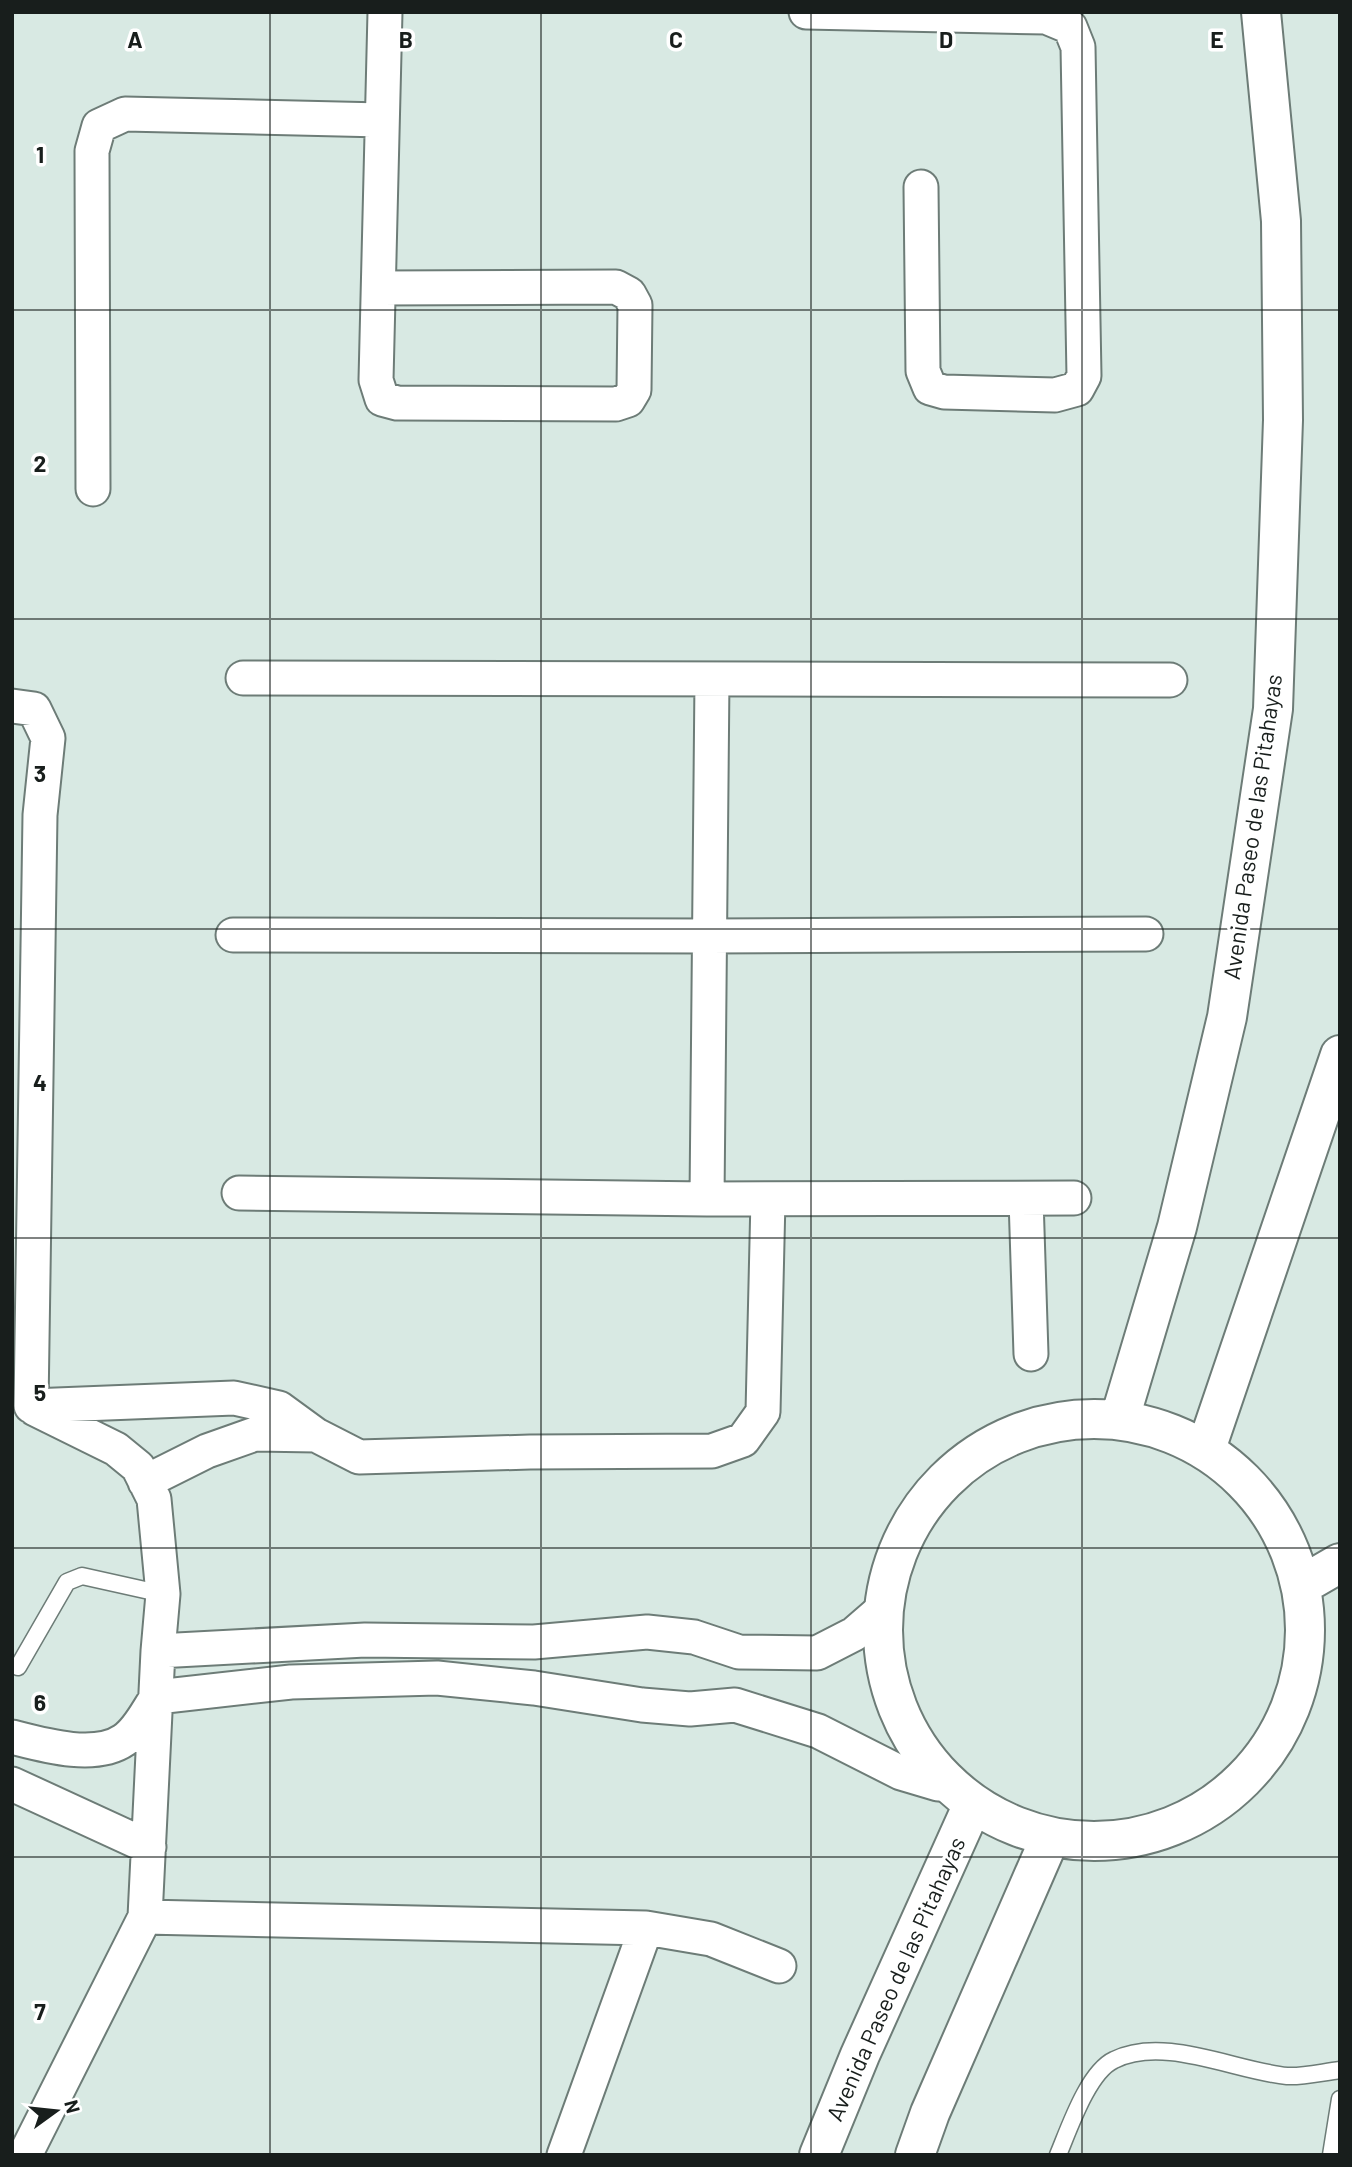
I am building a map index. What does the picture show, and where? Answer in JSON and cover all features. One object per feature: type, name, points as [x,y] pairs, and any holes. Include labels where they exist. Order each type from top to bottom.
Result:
[{"type":"street","points":[[379,288],[617,287],[629,294],[635,305],[634,390],[628,400],[616,404],[397,402],[382,399],[376,380],[385,12]]},
{"type":"street","points":[[806,12],[1046,17],[1070,27],[1078,47],[1084,376],[1077,389],[1055,395],[944,392],[930,388],[923,372],[921,187]]},
{"type":"street","name":"Avenida Paseo de las Pitahayas","points":[[1119,1418],[1177,1227],[1227,1017],[1273,709],[1283,420],[1281,221],[1261,12]]},
{"type":"street","points":[[93,489],[92,151],[99,127],[125,114],[382,120]]},
{"type":"street","points":[[243,678],[1170,680]]},
{"type":"street","points":[[707,1199],[712,679]]},
{"type":"street","points":[[12,706],[34,709],[48,738],[40,814],[24,1049],[21,1406]]},
{"type":"street","points":[[233,936],[1146,934]]},
{"type":"street","points":[[1206,1448],[1340,1055]]},
{"type":"street","points":[[239,1194],[707,1199],[1074,1198]]},
{"type":"street","points":[[21,1406],[234,1398],[279,1408],[316,1435],[359,1457],[517,1452],[712,1451],[743,1440],[763,1412],[768,1199]]},
{"type":"street","points":[[1026,1199],[1031,1354]]},
{"type":"street","points":[[21,1406],[116,1449],[138,1467],[154,1499],[163,1594],[145,1917],[25,2155]]},
{"type":"street","points":[[157,1697],[291,1682],[437,1678],[534,1688],[642,1705],[690,1709],[736,1704],[818,1731],[901,1773],[938,1784],[1018,1829],[1050,1838],[1134,1839],[1213,1808],[1272,1748],[1304,1669],[1302,1584],[1268,1507],[1206,1448],[1119,1418],[1045,1422],[985,1447],[934,1490],[900,1544],[884,1608],[888,1677],[914,1741],[938,1784]]},
{"type":"street","points":[[145,1482],[207,1451],[255,1434],[316,1435]]},
{"type":"street","points":[[1302,1584],[1340,1563]]},
{"type":"street","points":[[158,1651],[365,1640],[534,1642],[647,1632],[694,1636],[738,1652],[817,1653],[854,1634],[884,1608]]},
{"type":"street","points":[[736,1704],[738,1652]]},
{"type":"street","points":[[12,1737],[69,1751],[107,1747],[123,1741],[136,1730],[157,1697]]},
{"type":"street","points":[[12,1784],[149,1847]]},
{"type":"street","name":"Avenida Paseo de las Pitahayas","points":[[819,2155],[860,2055],[973,1804]]},
{"type":"street","points":[[915,2155],[930,2113],[1050,1838]]},
{"type":"street","points":[[145,1917],[646,1928],[711,1939],[779,1966]]},
{"type":"street","points":[[564,2155],[646,1928]]},
{"type":"lane","points":[[18,1667],[67,1583],[82,1576],[163,1594]]},
{"type":"lane","points":[[1058,2155],[1086,2088],[1112,2060],[1140,2053],[1166,2051],[1288,2076],[1340,2070]]},
{"type":"lane","points":[[1331,2155],[1340,2099]]}]
